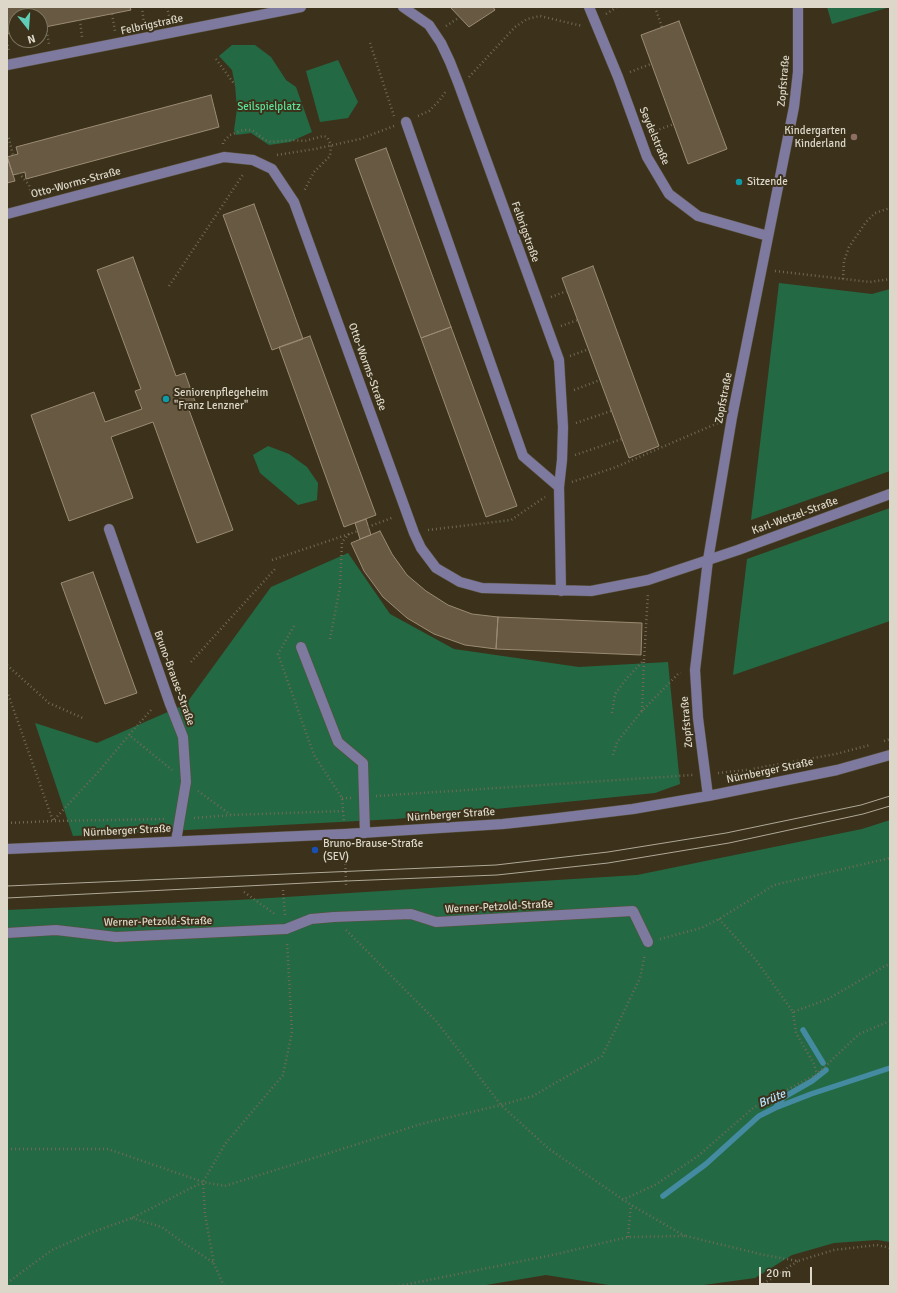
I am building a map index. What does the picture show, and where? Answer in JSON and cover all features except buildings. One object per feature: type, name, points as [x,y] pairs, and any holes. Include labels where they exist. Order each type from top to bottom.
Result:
[{"type":"street","name":"Felbrigstraße","points":[[7,65],[301,7]]},
{"type":"street","name":"Felbrigstraße","points":[[403,7],[429,25],[441,43],[459,85],[559,360],[563,427],[559,487],[561,590]]},
{"type":"street","name":"Seydelstraße","points":[[589,7],[618,77],[647,157],[669,194],[698,216],[768,236]]},
{"type":"street","name":"Zopfstraße","points":[[708,796],[698,718],[695,670],[708,560],[732,417],[794,107],[798,72],[798,7]]},
{"type":"street","points":[[406,122],[523,456],[559,487]]},
{"type":"street","name":"Otto-Worms-Straße","points":[[7,214],[224,157],[253,160],[272,169],[294,202],[406,513],[421,548],[436,568],[460,582],[482,588],[591,591],[648,580],[708,560]]},
{"type":"street","name":"Karl-Wetzel-Straße","points":[[708,560],[890,494]]},
{"type":"street","name":"Bruno-Brause-Straße","points":[[109,528],[183,738],[186,782],[176,841]]},
{"type":"street","points":[[301,647],[338,742],[363,762],[365,833]]},
{"type":"street","name":"Nürnberger Straße","points":[[7,849],[365,833],[503,824],[550,819],[633,810],[708,796],[837,770],[890,755]]},
{"type":"street","name":"Werner-Petzold-Straße","points":[[7,933],[56,930],[116,937],[286,929],[311,919],[334,917],[411,914],[436,922],[634,911],[648,942]]},
{"type":"path","points":[[459,85],[471,76],[515,27],[527,19],[540,16],[583,26],[595,21],[617,7]]},
{"type":"path","points":[[654,7],[662,28]]},
{"type":"path","points":[[370,43],[395,117],[394,126]]},
{"type":"path","points":[[216,59],[235,85]]},
{"type":"path","points":[[639,69],[651,64]]},
{"type":"path","points":[[421,115],[429,111],[439,101]]},
{"type":"path","points":[[276,156],[360,139],[406,122]]},
{"type":"path","points":[[660,129],[674,124]]},
{"type":"path","points":[[224,157],[223,142],[230,135],[243,130],[252,130],[265,140],[271,142],[292,140],[305,141],[323,136],[327,137],[330,145],[330,156],[314,172],[304,192],[294,202]]},
{"type":"path","points":[[7,135],[13,156]]},
{"type":"path","points":[[169,286],[253,160]]},
{"type":"path","points":[[19,173],[29,185]]},
{"type":"path","points":[[843,279],[844,261],[849,247],[866,222],[875,213],[890,208]]},
{"type":"path","points":[[761,269],[870,282],[890,279]]},
{"type":"path","points":[[538,302],[567,291]]},
{"type":"path","points":[[548,330],[578,320]]},
{"type":"path","points":[[559,360],[589,349]]},
{"type":"path","points":[[562,394],[600,380]]},
{"type":"path","points":[[563,427],[611,411]]},
{"type":"path","points":[[414,533],[438,528],[511,520],[559,487],[616,467],[732,417]]},
{"type":"path","points":[[562,460],[622,439]]},
{"type":"path","points":[[368,527],[406,513]]},
{"type":"path","points":[[272,560],[358,531]]},
{"type":"path","points":[[330,639],[340,587],[342,542],[350,533]]},
{"type":"path","points":[[191,662],[275,569]]},
{"type":"path","points":[[642,711],[648,580]]},
{"type":"path","points":[[294,626],[278,654],[314,754],[342,798],[345,834],[346,886]]},
{"type":"path","points":[[612,713],[615,694],[627,678],[644,660]]},
{"type":"path","points":[[7,665],[49,703],[85,719]]},
{"type":"path","points":[[613,755],[617,742],[642,711],[678,674],[695,670]]},
{"type":"path","points":[[7,691],[53,821],[99,771],[129,735]]},
{"type":"path","points":[[882,741],[890,739]]},
{"type":"path","points":[[342,798],[746,770],[836,754],[875,743]]},
{"type":"path","points":[[7,1149],[108,1149],[203,1182],[224,1186],[421,1124],[533,1096],[602,1056],[640,978],[648,942],[701,928],[719,919],[774,885],[890,858]]},
{"type":"path","points":[[283,890],[285,914]]},
{"type":"path","points":[[244,892],[280,918]]},
{"type":"path","points":[[334,917],[436,1021],[501,1105],[548,1149],[631,1206],[686,1236]]},
{"type":"path","points":[[719,919],[756,960],[793,1012],[796,1034],[814,1064],[817,1074]]},
{"type":"path","points":[[7,1283],[52,1250],[93,1232],[132,1218],[203,1182],[226,1144],[283,1075],[292,1032],[286,929]]},
{"type":"path","points":[[793,1012],[828,999],[884,966],[890,964]]},
{"type":"path","points":[[622,1200],[655,1185],[698,1156],[753,1108],[817,1074],[860,1034],[890,1021]]},
{"type":"path","points":[[203,1182],[206,1214],[214,1264],[224,1286]]},
{"type":"path","points":[[628,1237],[631,1206]]},
{"type":"path","points":[[132,1218],[162,1227],[214,1264]]},
{"type":"path","points":[[399,1286],[557,1254],[628,1237],[686,1236],[764,1255],[798,1261]]},
{"type":"path","points":[[760,1286],[798,1261],[834,1250],[877,1245],[890,1248]]},
{"type":"green space","points":[[827,7],[890,7],[832,24]]},
{"type":"green space","name":"Seilspielplatz","points":[[232,45],[255,45],[271,57],[286,80],[296,87],[312,132],[290,142],[269,145],[251,133],[236,135],[234,130],[237,109],[232,70],[219,56]]},
{"type":"green space","points":[[338,60],[358,102],[348,118],[320,122],[306,71]]},
{"type":"green space","points":[[779,283],[872,294],[890,289],[890,471],[751,520]]},
{"type":"green space","points":[[268,446],[289,454],[307,467],[318,483],[317,500],[298,505],[260,473],[253,455]]},
{"type":"green space","points":[[890,508],[890,621],[733,675],[747,559]]},
{"type":"green space","points":[[348,553],[390,614],[454,649],[579,667],[668,662],[680,784],[655,793],[396,819],[73,836],[35,723],[97,743],[186,704],[271,587]]},
{"type":"green space","points":[[890,820],[890,1242],[877,1240],[834,1243],[792,1255],[755,1278],[696,1286],[615,1286],[546,1275],[480,1286],[7,1286],[7,910],[238,900],[637,875],[862,829]]},
{"type":"waterway","points":[[803,1030],[823,1063]]},
{"type":"waterway","name":"Brüte","points":[[663,1196],[706,1164],[759,1116],[811,1094],[890,1068]]},
{"type":"waterway","points":[[775,1108],[784,1097],[812,1081],[826,1070]]},
{"type":"tram line","points":[[7,886],[496,865],[608,852],[726,833],[861,805],[890,796]]},
{"type":"tram line","points":[[7,898],[497,875],[608,863],[729,843],[863,814],[890,806]]},
{"type":"place","name":"Kindergarten Kinderland","points":[[854,137]]},
{"type":"place","name":"Sitzende","points":[[739,182]]},
{"type":"place","name":"Seniorenpflegeheim \"Franz Lenzner\"","points":[[166,399]]},
{"type":"place","name":"Bruno-Brause-Straße (SEV)","points":[[315,850]]}]
